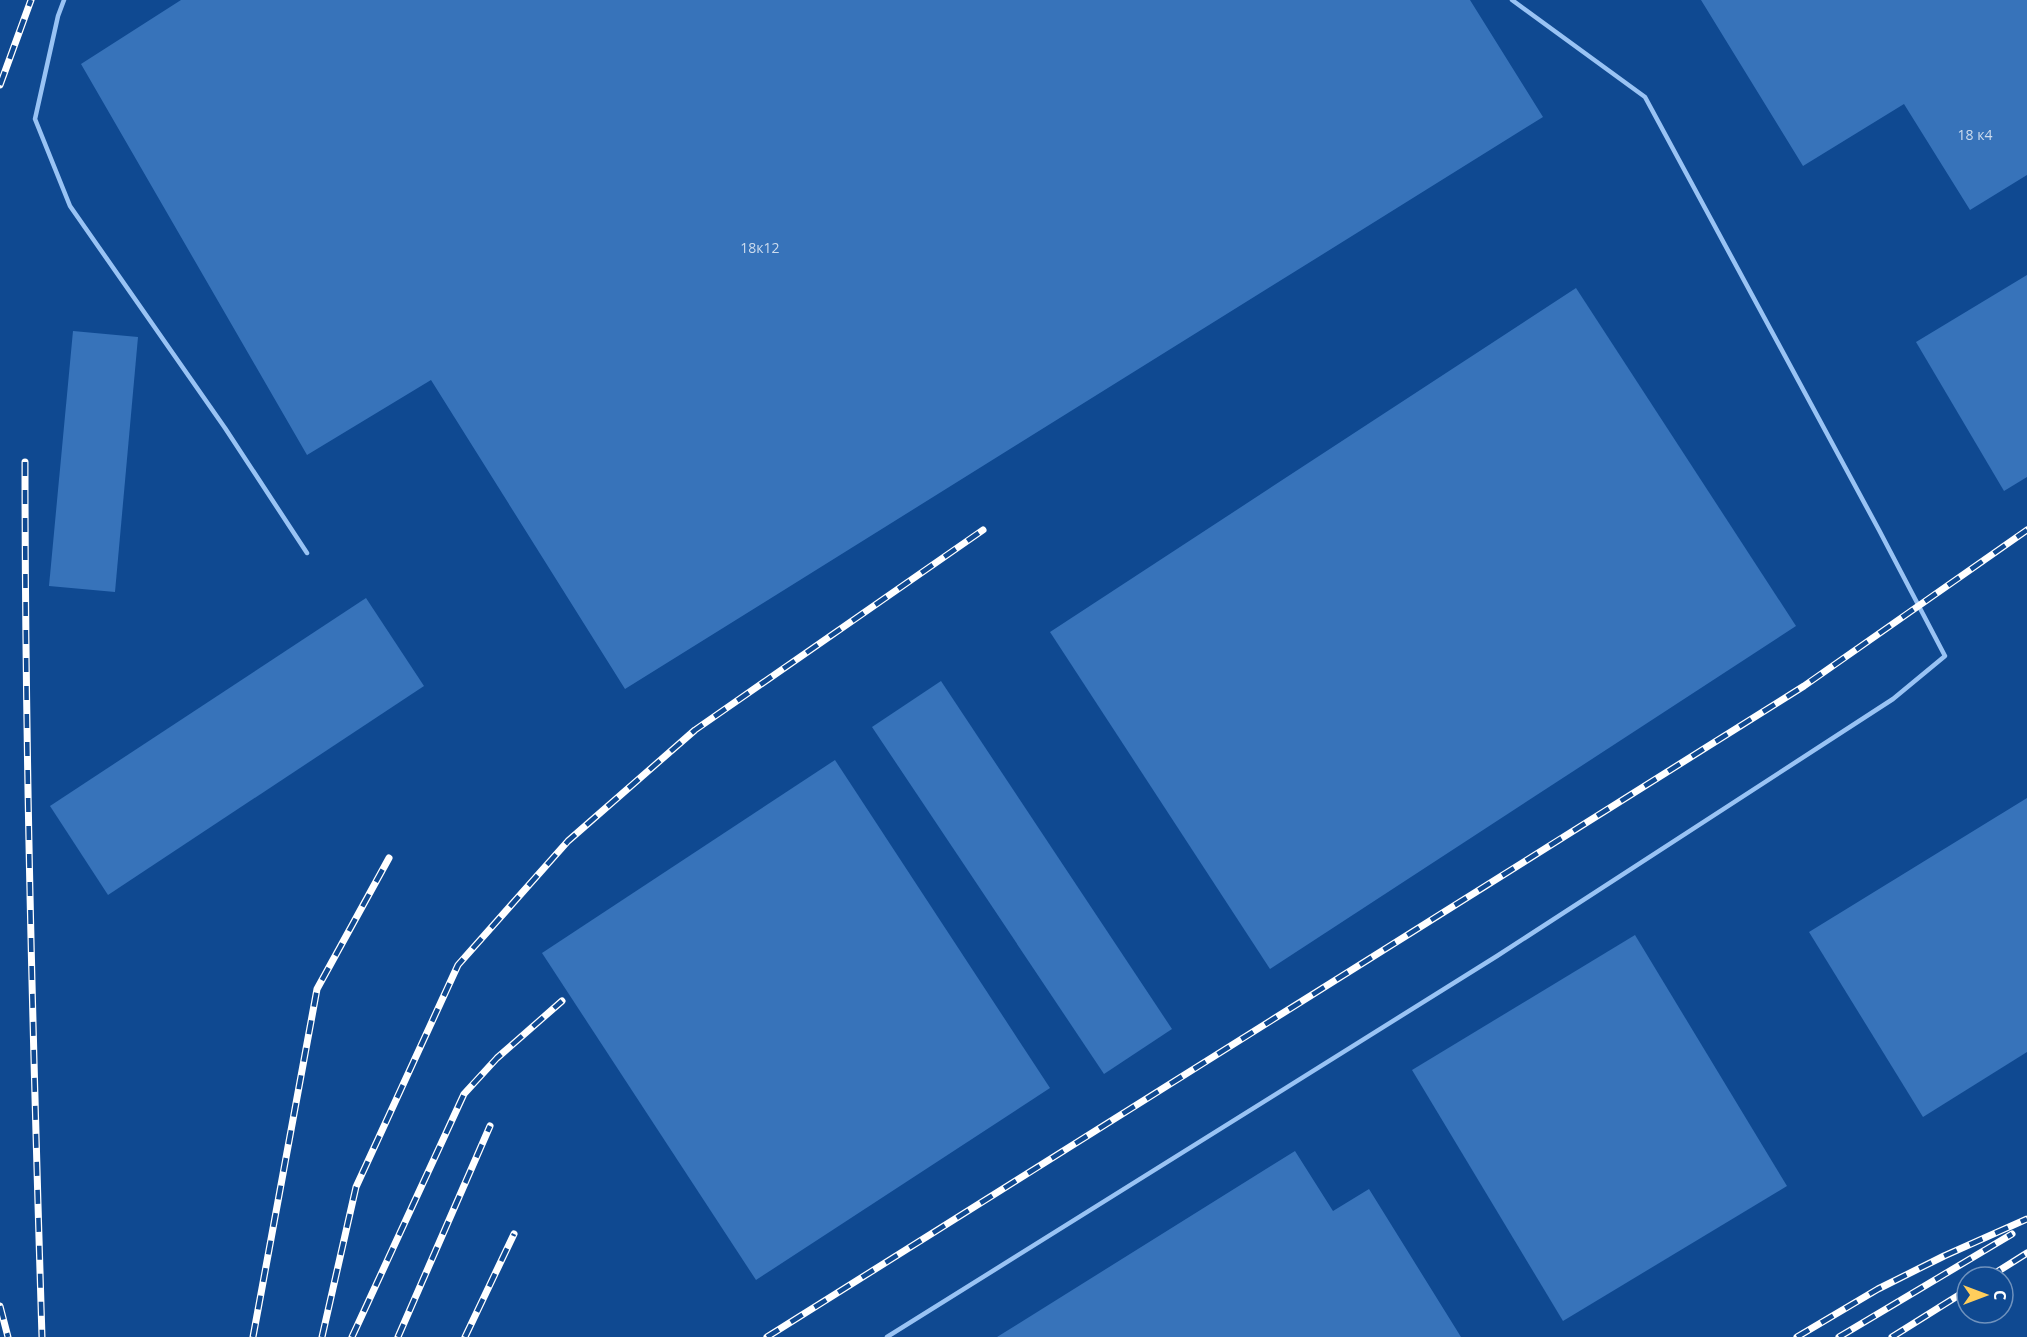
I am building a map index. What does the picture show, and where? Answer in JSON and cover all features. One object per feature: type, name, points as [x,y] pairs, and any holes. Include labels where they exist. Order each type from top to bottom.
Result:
[{"type":"lane","points":[[64,0],[58,16],[35,119],[70,206],[225,428],[307,553]]},
{"type":"lane","points":[[887,1337],[1517,943],[1893,699],[1945,657],[1645,97],[1512,0]]},
{"type":"building","points":[[181,0],[1470,0],[1543,117],[625,689],[431,380],[307,455],[81,64]]},
{"type":"building","points":[[1701,0],[2027,0],[2027,175],[1970,210],[1904,104],[1803,166]]},
{"type":"building","points":[[2027,275],[2027,477],[2004,491],[1916,342]]},
{"type":"building","points":[[1576,288],[1796,626],[1270,969],[1050,632]]},
{"type":"building","points":[[73,331],[138,337],[115,592],[49,586]]},
{"type":"building","points":[[366,598],[424,686],[108,895],[50,806]]},
{"type":"building","points":[[941,681],[1172,1029],[1104,1074],[872,727]]},
{"type":"building","points":[[835,760],[1050,1088],[756,1280],[542,953]]},
{"type":"building","points":[[2027,798],[2027,1052],[1923,1117],[1809,932]]},
{"type":"building","points":[[1635,935],[1787,1186],[1563,1321],[1412,1070]]},
{"type":"building","points":[[1295,1151],[1333,1211],[1369,1189],[1461,1337],[997,1337]]},
{"type":"railway","points":[[0,85],[31,0]]},
{"type":"railway","points":[[25,462],[30,900],[42,1337]]},
{"type":"railway","points":[[322,1337],[356,1187],[458,965],[568,841],[695,730],[983,530]]},
{"type":"railway","points":[[767,1337],[1804,686],[2027,530]]},
{"type":"railway","points":[[253,1337],[317,989],[389,858]]},
{"type":"railway","points":[[352,1337],[464,1094],[497,1058],[562,1001]]},
{"type":"railway","points":[[398,1337],[490,1126]]},
{"type":"railway","points":[[1797,1337],[1878,1289],[1944,1256],[2027,1219]]},
{"type":"railway","points":[[465,1337],[514,1234]]},
{"type":"railway","points":[[1839,1337],[2012,1234]]},
{"type":"railway","points":[[2008,1265],[2027,1253]]},
{"type":"railway","points":[[1892,1337],[1955,1298]]},
{"type":"railway","points":[[0,1306],[8,1337]]}]
